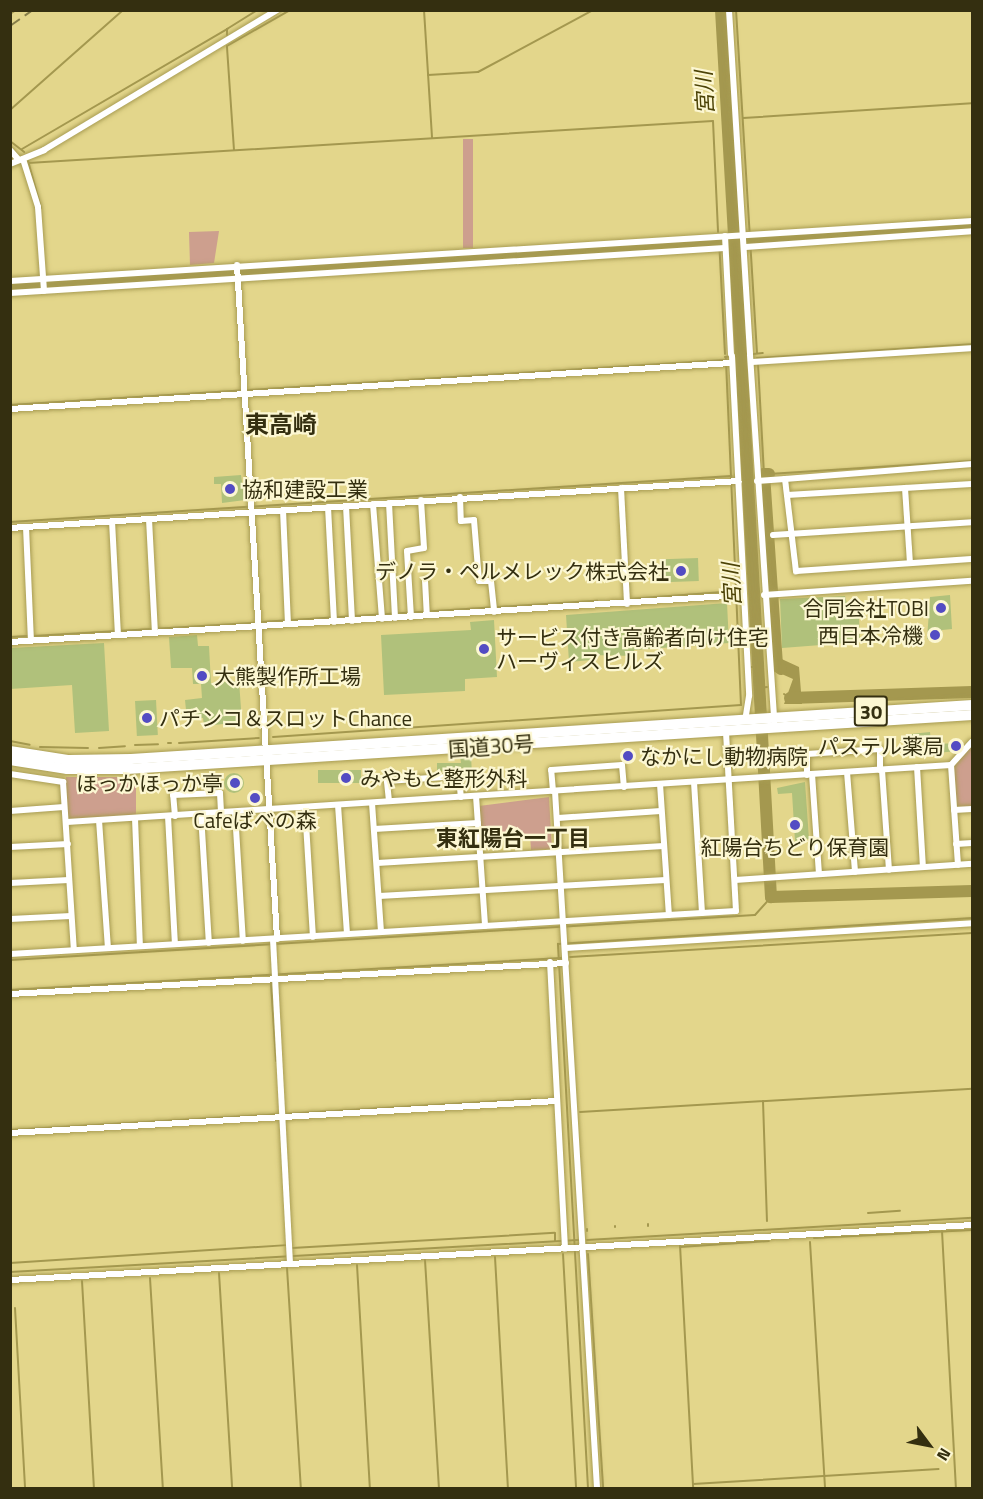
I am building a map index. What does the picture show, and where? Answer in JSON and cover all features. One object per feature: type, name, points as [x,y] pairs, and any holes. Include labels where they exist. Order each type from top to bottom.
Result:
[{"type":"highway","name":"国道30号","points":[[10,760],[97,770],[265,755],[725,726],[972,705]]},
{"type":"highway","name":"国道30号","points":[[772,722],[972,715]]},
{"type":"highway","name":"国道30号","points":[[10,751],[69,760],[265,755]]},
{"type":"street","points":[[10,164],[277,10]]},
{"type":"street","points":[[729,10],[770,594],[772,722]]},
{"type":"street","points":[[10,150],[21,159],[38,207],[43,285]]},
{"type":"street","points":[[10,293],[43,285],[237,271],[724,243],[972,221]]},
{"type":"street","points":[[746,240],[972,231]]},
{"type":"street","points":[[10,281],[43,285],[237,271],[724,243]]},
{"type":"street","points":[[724,243],[739,595],[748,667],[748,724]]},
{"type":"street","points":[[237,271],[269,809],[274,976],[290,1259]]},
{"type":"street","points":[[753,359],[972,348]]},
{"type":"street","points":[[10,408],[729,360]]},
{"type":"street","points":[[763,480],[972,464]]},
{"type":"street","points":[[785,478],[789,534],[796,571],[972,559]]},
{"type":"street","points":[[10,528],[149,519],[250,508],[283,510],[734,480]]},
{"type":"street","points":[[787,495],[972,484]]},
{"type":"street","points":[[621,488],[627,601]]},
{"type":"street","points":[[905,488],[910,563]]},
{"type":"street","points":[[460,497],[461,521],[474,520],[479,581],[491,580],[494,609]]},
{"type":"street","points":[[410,615],[407,551],[424,548],[421,500]]},
{"type":"street","points":[[389,503],[395,615]]},
{"type":"street","points":[[373,504],[381,616]]},
{"type":"street","points":[[346,506],[352,618]]},
{"type":"street","points":[[328,507],[334,619]]},
{"type":"street","points":[[283,510],[288,622]]},
{"type":"street","points":[[149,519],[155,630]]},
{"type":"street","points":[[112,521],[118,632]]},
{"type":"street","points":[[773,535],[972,522]]},
{"type":"street","points":[[26,527],[31,641]]},
{"type":"street","points":[[425,580],[426,613]]},
{"type":"street","points":[[770,594],[972,581]]},
{"type":"street","points":[[10,642],[118,632],[258,626],[426,613],[739,595]]},
{"type":"street","points":[[10,954],[243,941],[274,942],[313,936],[485,926],[565,925],[736,911],[725,726]]},
{"type":"street","points":[[67,822],[951,765],[972,742]]},
{"type":"street","points":[[819,874],[807,754],[880,749],[889,870]]},
{"type":"street","points":[[597,1488],[557,1101],[558,963],[566,944],[558,818],[551,770],[622,765],[624,787]]},
{"type":"street","points":[[951,765],[958,865]]},
{"type":"street","points":[[917,767],[923,867]]},
{"type":"street","points":[[847,772],[855,872]]},
{"type":"street","points":[[10,774],[63,782],[74,950]]},
{"type":"street","points":[[388,801],[387,781],[459,776],[461,797]]},
{"type":"street","points":[[694,782],[702,913]]},
{"type":"street","points":[[660,784],[669,915]]},
{"type":"street","points":[[175,945],[171,816],[173,795],[220,793],[221,813]]},
{"type":"street","points":[[476,796],[485,926]]},
{"type":"street","points":[[372,803],[381,932]]},
{"type":"street","points":[[338,805],[347,934]]},
{"type":"street","points":[[10,811],[64,807]]},
{"type":"street","points":[[305,807],[313,936]]},
{"type":"street","points":[[954,810],[972,809]]},
{"type":"street","points":[[558,818],[661,811]]},
{"type":"street","points":[[235,812],[243,941]]},
{"type":"street","points":[[201,814],[209,943]]},
{"type":"street","points":[[135,818],[140,946]]},
{"type":"street","points":[[99,820],[108,948]]},
{"type":"street","points":[[374,829],[478,823]]},
{"type":"street","points":[[957,844],[972,843]]},
{"type":"street","points":[[10,848],[68,844]]},
{"type":"street","points":[[377,863],[663,846]]},
{"type":"street","points":[[735,880],[972,864]]},
{"type":"street","points":[[10,883],[69,880]]},
{"type":"street","points":[[379,896],[666,880]]},
{"type":"street","points":[[10,919],[72,916]]},
{"type":"street","points":[[566,944],[972,922]]},
{"type":"street","points":[[10,994],[274,976],[558,963]]},
{"type":"street","points":[[558,963],[571,1246]]},
{"type":"street","points":[[10,1133],[282,1115],[557,1101]]},
{"type":"street","points":[[10,1280],[290,1259],[972,1225]]},
{"type":"shaded area","points":[[463,139],[473,139],[473,248],[463,248]]},
{"type":"shaded area","points":[[219,231],[214,263],[190,265],[189,232]]},
{"type":"shaded area","points":[[773,655],[799,667],[802,704],[784,704],[793,679],[775,671]]},
{"type":"shaded area","points":[[972,745],[972,807],[957,808],[954,767]]},
{"type":"shaded area","points":[[66,777],[136,777],[136,819],[66,819]]},
{"type":"shaded area","points":[[549,797],[552,849],[531,850],[530,835],[481,838],[479,806]]},
{"type":"building","name":"協和建設工業","points":[[241,475],[245,500],[222,503],[221,484],[214,484],[214,477]]},
{"type":"building","name":"デノラ・ペルメレック株式会社","points":[[698,558],[699,581],[664,582],[663,559]]},
{"type":"building","name":"合同会社TOBI","points":[[950,595],[952,629],[942,630],[938,642],[927,639],[930,597]]},
{"type":"building","points":[[845,596],[850,615],[859,616],[860,642],[782,648],[780,599]]},
{"type":"building","points":[[727,603],[729,643],[634,650],[635,656],[591,655],[591,660],[569,662],[566,615]]},
{"type":"building","points":[[494,620],[497,677],[465,679],[465,691],[384,695],[381,635],[471,630],[470,622]]},
{"type":"building","points":[[197,635],[198,646],[209,646],[211,683],[239,681],[242,722],[204,726],[203,718],[187,720],[185,700],[202,698],[201,684],[193,684],[192,668],[171,668],[169,637]]},
{"type":"building","points":[[104,643],[109,731],[75,733],[72,685],[10,689],[10,648]]},
{"type":"building","name":"パチンコ＆スロットChance","points":[[156,700],[158,735],[137,736],[135,701]]},
{"type":"building","points":[[930,732],[931,742],[912,744],[911,734]]},
{"type":"building","points":[[958,743],[957,751],[937,753],[937,744]]},
{"type":"building","points":[[471,755],[472,775],[465,776],[465,768],[437,772],[437,763],[461,763],[460,756]]},
{"type":"building","name":"みやもと整形外科","points":[[318,770],[361,770],[361,783],[318,783]]},
{"type":"building","name":"ほっかほっか亭","points":[[234,773],[241,776],[244,783],[241,790],[234,793],[227,790],[224,783],[227,776]]},
{"type":"building","name":"紅陽台ちどり保育園","points":[[805,782],[809,839],[795,841],[792,793],[778,794],[777,788]]},
{"type":"waterway","points":[[10,14],[16,10]]},
{"type":"waterway","points":[[10,110],[123,10]]},
{"type":"waterway","points":[[227,35],[227,29],[257,10]]},
{"type":"waterway","points":[[234,150],[227,46],[290,10]]},
{"type":"waterway","points":[[424,10],[432,138]]},
{"type":"waterway","points":[[428,75],[478,72],[593,10]]},
{"type":"waterway","name":"宮川","points":[[721,10],[741,353]]},
{"type":"waterway","points":[[736,10],[757,352]]},
{"type":"waterway","points":[[22,149],[227,29]]},
{"type":"waterway","points":[[743,118],[972,103]]},
{"type":"waterway","points":[[28,163],[713,121],[718,232]]},
{"type":"waterway","points":[[10,141],[24,152]]},
{"type":"waterway","points":[[28,161],[41,208]]},
{"type":"waterway","points":[[10,287],[972,227]]},
{"type":"waterway","points":[[719,239],[725,354]]},
{"type":"waterway","points":[[757,358],[972,344]]},
{"type":"waterway","name":"宮川","points":[[725,357],[763,353]]},
{"type":"waterway","name":"宮川","points":[[741,356],[771,897],[972,891]]},
{"type":"waterway","points":[[273,737],[741,705],[726,357]]},
{"type":"waterway","points":[[10,405],[726,360]]},
{"type":"waterway","points":[[758,364],[764,474]]},
{"type":"waterway","points":[[769,474],[972,461]]},
{"type":"waterway","points":[[769,474],[764,474],[777,666],[781,669]]},
{"type":"waterway","points":[[10,522],[732,476]]},
{"type":"waterway","points":[[630,599],[737,591]]},
{"type":"waterway","points":[[261,622],[597,601]]},
{"type":"waterway","points":[[34,636],[254,623]]},
{"type":"waterway","points":[[10,637],[28,636]]},
{"type":"waterway","name":"宮川","points":[[748,667],[763,667]]},
{"type":"waterway","points":[[761,688],[767,687]]},
{"type":"waterway","points":[[790,698],[972,692]]},
{"type":"waterway","points":[[784,694],[790,698]]},
{"type":"waterway","points":[[179,743],[259,738]]},
{"type":"waterway","points":[[10,741],[30,745]]},
{"type":"waterway","points":[[135,745],[158,744]]},
{"type":"waterway","points":[[99,748],[125,746]]},
{"type":"waterway","points":[[40,747],[88,748]]},
{"type":"waterway","points":[[10,960],[755,915],[771,897]]},
{"type":"waterway","points":[[588,1488],[558,944],[972,918]]},
{"type":"waterway","points":[[570,957],[972,933]]},
{"type":"waterway","points":[[10,990],[561,958]]},
{"type":"waterway","points":[[271,983],[276,1061]]},
{"type":"waterway","points":[[580,1112],[972,1089]]},
{"type":"waterway","points":[[10,1130],[536,1099]]},
{"type":"waterway","points":[[763,1101],[767,1221]]},
{"type":"waterway","points":[[868,1213],[900,1211]]},
{"type":"waterway","points":[[587,1240],[972,1218]]},
{"type":"waterway","points":[[814,1238],[972,1230]]},
{"type":"waterway","points":[[942,1231],[956,1488]]},
{"type":"waterway","points":[[292,1248],[555,1233],[555,1241]]},
{"type":"waterway","points":[[10,1272],[578,1240]]},
{"type":"waterway","points":[[680,1247],[769,1241]]},
{"type":"waterway","points":[[810,1242],[825,1488]]},
{"type":"waterway","points":[[10,1263],[286,1245]]},
{"type":"waterway","points":[[680,1245],[693,1488]]},
{"type":"waterway","points":[[563,1254],[576,1488]]},
{"type":"waterway","points":[[588,1254],[603,1488]]},
{"type":"waterway","points":[[495,1257],[508,1488]]},
{"type":"waterway","points":[[425,1260],[439,1488]]},
{"type":"waterway","points":[[357,1265],[370,1488]]},
{"type":"waterway","points":[[287,1268],[301,1488]]},
{"type":"waterway","points":[[219,1273],[232,1488]]},
{"type":"waterway","points":[[150,1278],[163,1488]]},
{"type":"waterway","points":[[82,1281],[94,1488]]},
{"type":"waterway","points":[[15,1308],[25,1488]]},
{"type":"waterway","points":[[693,1484],[939,1469]]},
{"type":"railway","points":[[10,26],[33,10]]},
{"type":"place","name":"協和建設工業","points":[[230,489]]},
{"type":"place","name":"デノラ・ペルメレック株式会社","points":[[681,571]]},
{"type":"place","name":"合同会社TOBI","points":[[941,608]]},
{"type":"place","name":"西日本冷機","points":[[935,635]]},
{"type":"place","name":"サービス付き高齢者向け住宅 ハーヴィスヒルズ","points":[[484,649]]},
{"type":"place","name":"大熊製作所工場","points":[[202,676]]},
{"type":"place","name":"パチンコ＆スロットChance","points":[[147,718]]},
{"type":"place","name":"パステル薬局","points":[[956,746]]},
{"type":"place","name":"なかにし動物病院","points":[[628,756]]},
{"type":"place","name":"みやもと整形外科","points":[[346,778]]},
{"type":"place","name":"ほっかほっか亭","points":[[235,783]]},
{"type":"place","name":"Cafeばべの森","points":[[255,798]]},
{"type":"place","name":"紅陽台ちどり保育園","points":[[795,825]]},
{"type":"district","name":"東高崎","points":[[281,425]]},
{"type":"district","name":"東紅陽台一丁目","points":[[513,839]]}]
